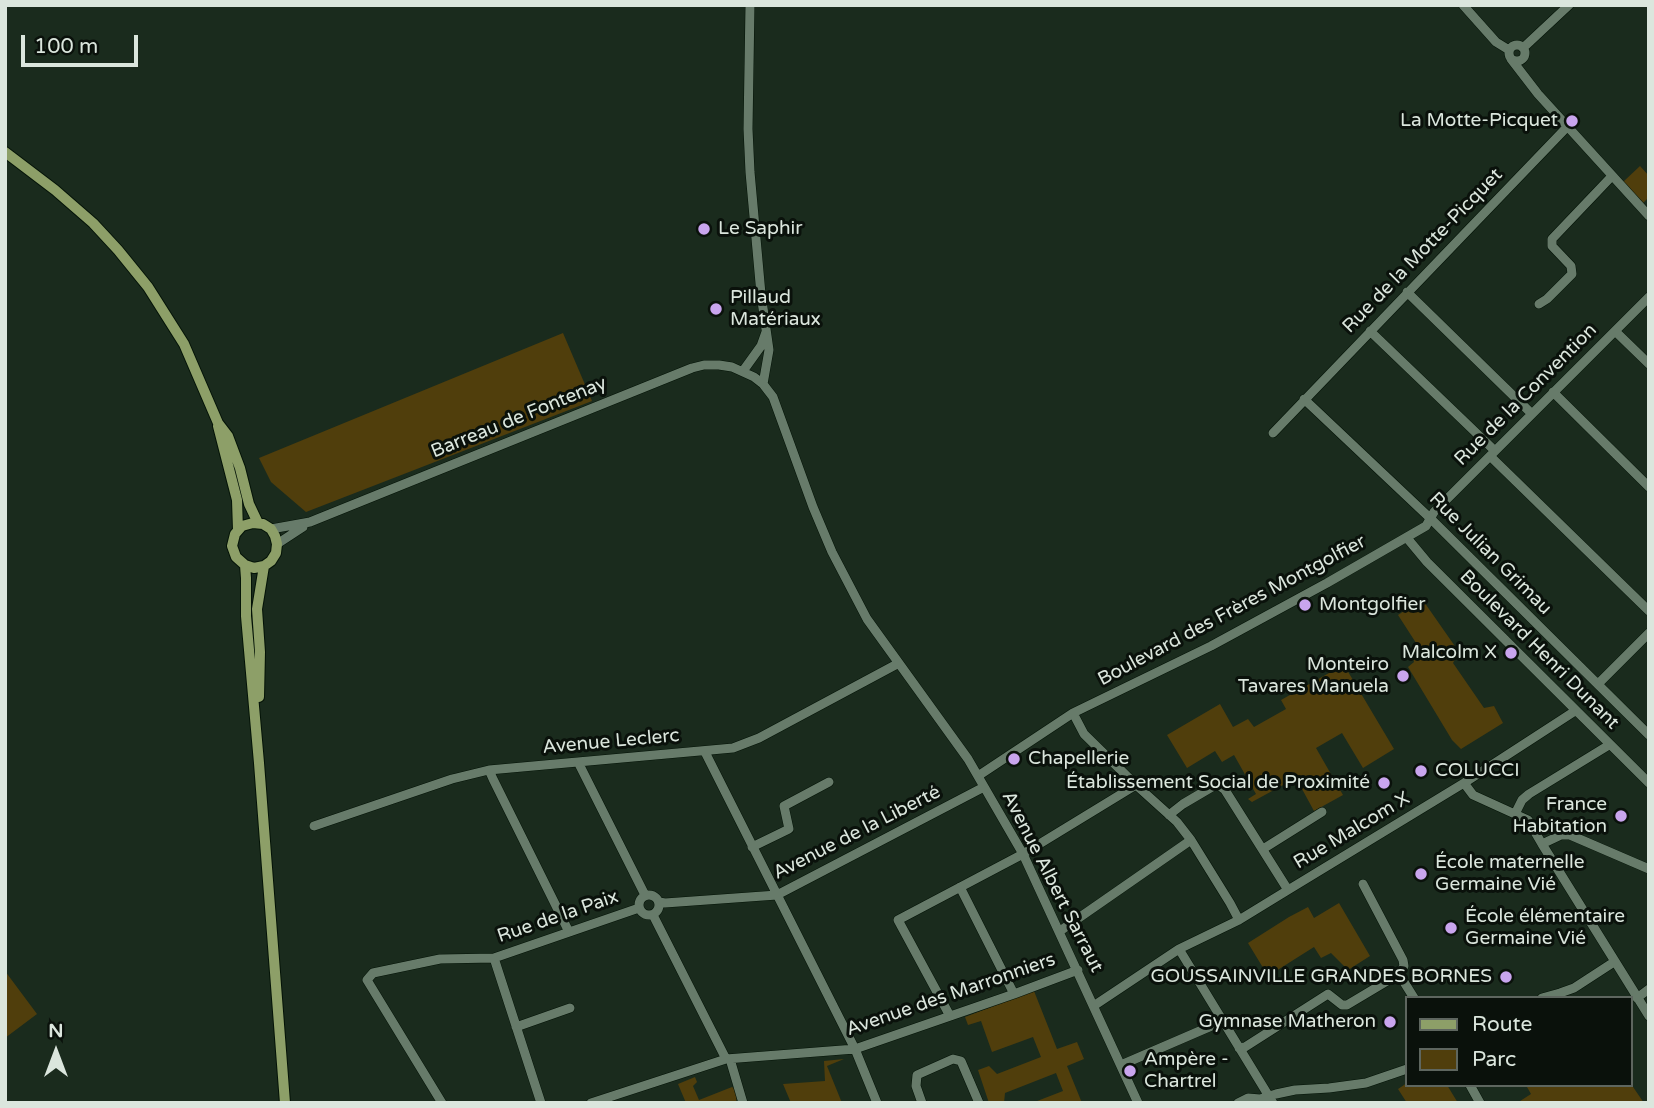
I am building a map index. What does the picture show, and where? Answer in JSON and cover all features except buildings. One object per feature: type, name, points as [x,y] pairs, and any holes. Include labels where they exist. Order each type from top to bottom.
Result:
[{"type":"main road","points":[[5,152],[93,223],[154,296],[184,344],[218,423],[228,436],[249,504],[258,523]]},
{"type":"main road","points":[[218,423],[237,500],[238,530],[233,540],[233,552],[245,565],[254,568],[264,566],[274,557],[277,544],[271,529],[258,523],[247,524],[238,530]]},
{"type":"main road","points":[[245,565],[246,616],[285,1103]]},
{"type":"main road","points":[[259,763],[260,652],[257,609],[264,566]]},
{"type":"street","points":[[750,5],[749,159],[769,350],[763,384],[743,371],[761,346],[766,331]]},
{"type":"street","points":[[1463,5],[1510,54],[1524,76],[1567,127],[1649,216]]},
{"type":"street","points":[[1523,52],[1566,6]]},
{"type":"street","points":[[1510,54],[1517,45],[1523,52],[1524,76]]},
{"type":"street","name":"Rue de la Motte-Picquet","points":[[1273,433],[1567,127]]},
{"type":"street","points":[[1539,304],[1572,274],[1571,266],[1552,246],[1552,239],[1612,176]]},
{"type":"street","points":[[1407,292],[1532,414]]},
{"type":"street","name":"Rue de la Convention","points":[[1406,538],[1426,526],[1434,512],[1649,296]]},
{"type":"street","points":[[1370,331],[1649,611]]},
{"type":"street","points":[[1615,331],[1649,364]]},
{"type":"street","name":"Barreau de Fontenay","points":[[277,544],[310,522],[677,373],[704,365],[719,365],[743,371]]},
{"type":"street","name":"Avenue Albert Sarraut","points":[[763,384],[777,406],[832,552],[867,619],[968,759],[1023,854],[1138,1103]]},
{"type":"street","points":[[1553,392],[1649,486]]},
{"type":"street","name":"Rue Julian Grimau","points":[[1304,399],[1431,519],[1649,735]]},
{"type":"street","name":"Barreau de Fontenay","points":[[271,529],[310,522]]},
{"type":"street","name":"Boulevard Henri Dunant","points":[[1406,538],[1649,783]]},
{"type":"street","name":"Boulevard des Frères Montgolfier","points":[[978,776],[1073,713],[1211,646],[1406,538]]},
{"type":"street","points":[[1598,684],[1649,633]]},
{"type":"street","name":"Avenue Leclerc","points":[[314,826],[452,779],[489,770],[733,748],[759,738],[899,663]]},
{"type":"street","name":"Rue Malcom X","points":[[1094,1005],[1179,949],[1239,920],[1464,783],[1575,711]]},
{"type":"street","points":[[1073,713],[1084,734],[1169,815],[1191,840],[1239,920]]},
{"type":"street","points":[[1515,814],[1522,800],[1529,794],[1609,745]]},
{"type":"street","points":[[705,752],[855,1049],[877,1103]]},
{"type":"street","points":[[578,762],[645,895]]},
{"type":"street","points":[[489,770],[569,932]]},
{"type":"street","points":[[752,847],[789,829],[784,806],[830,782]]},
{"type":"street","points":[[1464,783],[1474,795],[1528,820],[1649,1016]]},
{"type":"street","points":[[1169,815],[1217,784],[1225,790],[1288,890]]},
{"type":"street","points":[[950,1016],[898,920],[1023,854],[1136,785]]},
{"type":"street","name":"Avenue de la Liberté","points":[[659,902],[777,895],[984,787]]},
{"type":"street","points":[[1263,849],[1322,812]]},
{"type":"street","points":[[1542,844],[1561,835],[1570,835],[1644,867],[1649,860]]},
{"type":"street","points":[[1060,931],[1191,840]]},
{"type":"street","points":[[1240,1048],[1328,994],[1342,1005],[1347,1005],[1399,974],[1404,966],[1403,960],[1363,884]]},
{"type":"street","points":[[960,887],[1014,994]]},
{"type":"street","points":[[645,895],[655,896],[659,902],[658,911],[653,915],[643,914],[639,908],[639,902],[645,895]]},
{"type":"street","name":"Rue de la Paix","points":[[442,1103],[367,980],[373,973],[440,959],[494,958],[639,908]]},
{"type":"street","points":[[653,915],[728,1059],[743,1103]]},
{"type":"street","points":[[1179,949],[1271,1100]]},
{"type":"street","points":[[494,958],[541,1103]]},
{"type":"street","points":[[1549,996],[1574,988],[1614,962]]},
{"type":"street","name":"Avenue des Marronniers","points":[[591,1103],[728,1059],[855,1049],[1078,970]]},
{"type":"street","points":[[1399,974],[1413,996]]},
{"type":"street","points":[[1637,998],[1649,989]]},
{"type":"street","points":[[516,1027],[570,1008]]},
{"type":"street","points":[[1121,1065],[1223,1021]]},
{"type":"street","points":[[922,1103],[916,1086],[917,1075],[953,1059],[961,1061],[979,1103]]},
{"type":"street","points":[[1271,1100],[1276,1094],[1366,1083],[1406,1069]]},
{"type":"street","points":[[1471,1087],[1480,1103]]},
{"type":"street","points":[[1238,1103],[1248,1098],[1271,1100]]},
{"type":"green space","points":[[1640,166],[1649,176],[1649,197],[1643,203],[1623,182]]},
{"type":"green space","points":[[563,333],[592,401],[306,512],[271,482],[259,458]]},
{"type":"green space","points":[[1422,599],[1459,652],[1453,663],[1484,708],[1494,706],[1503,723],[1461,749],[1452,740],[1408,667],[1414,662],[1411,651],[1418,646],[1398,615]]},
{"type":"green space","points":[[1347,670],[1394,749],[1363,768],[1342,733],[1316,748],[1343,795],[1314,811],[1296,778],[1252,802],[1248,799],[1256,794],[1234,755],[1222,762],[1215,751],[1187,768],[1167,735],[1220,704],[1233,727],[1248,719],[1254,727],[1286,709],[1281,700],[1329,673]]},
{"type":"green space","points":[[1339,903],[1370,956],[1348,970],[1331,953],[1321,958],[1314,947],[1268,976],[1248,943],[1308,907],[1314,918]]},
{"type":"green space","points":[[5,971],[37,1014],[5,1038]]},
{"type":"green space","points":[[1034,991],[1057,1049],[1077,1042],[1084,1059],[1067,1066],[1082,1103],[1032,1103],[1063,1091],[1056,1073],[1005,1093],[1004,1103],[989,1103],[978,1070],[989,1066],[997,1074],[1041,1057],[1033,1037],[992,1052],[981,1021],[968,1025],[965,1017]]},
{"type":"green space","points":[[844,1059],[827,1066],[842,1103],[791,1103],[783,1084],[825,1081],[824,1061]]},
{"type":"green space","points":[[695,1077],[697,1082],[693,1086],[699,1100],[732,1087],[737,1095],[736,1103],[686,1103],[678,1084]]},
{"type":"green space","points":[[1406,1084],[1406,1087],[1448,1087],[1458,1103],[1407,1103],[1398,1089]]},
{"type":"green space","points":[[1527,1087],[1633,1087],[1644,1103],[1517,1103],[1531,1094]]},
{"type":"place","name":"La Motte-Picquet","points":[[1572,121]]},
{"type":"place","name":"Le Saphir","points":[[704,229]]},
{"type":"place","name":"Pillaud Matériaux","points":[[716,309]]},
{"type":"place","name":"Montgolfier","points":[[1305,605]]},
{"type":"place","name":"Malcolm X","points":[[1511,653]]},
{"type":"place","name":"Monteiro Tavares Manuela","points":[[1403,676]]},
{"type":"place","name":"Chapellerie","points":[[1014,759]]},
{"type":"place","name":"COLUCCI","points":[[1421,771]]},
{"type":"place","name":"Établissement Social de Proximité","points":[[1384,783]]},
{"type":"place","name":"France Habitation","points":[[1621,816]]},
{"type":"place","name":"École maternelle Germaine Vié","points":[[1421,874]]},
{"type":"place","name":"École élémentaire Germaine Vié","points":[[1451,928]]},
{"type":"place","name":"GOUSSAINVILLE GRANDES BORNES","points":[[1506,977]]},
{"type":"place","name":"Gymnase Matheron","points":[[1390,1022]]},
{"type":"place","name":"Ampère - Chartrel","points":[[1130,1071]]}]
